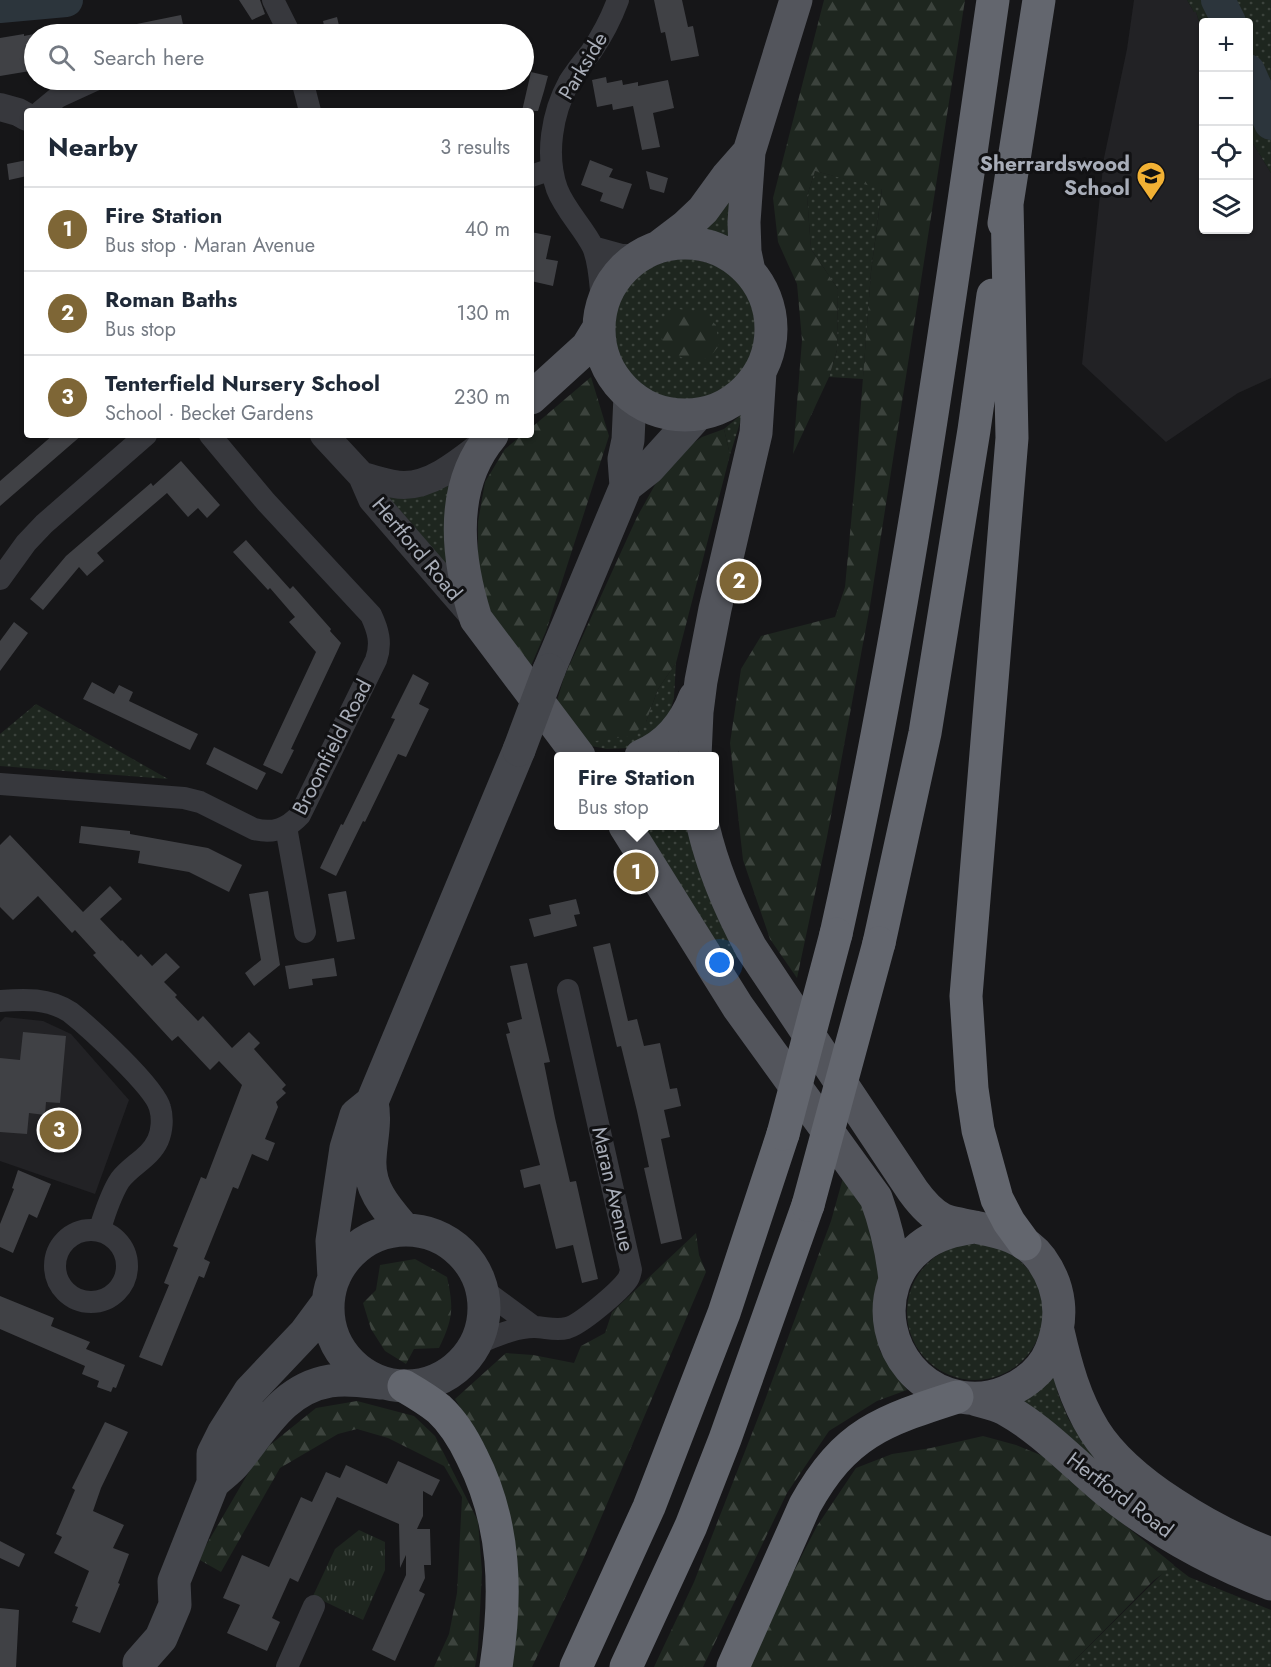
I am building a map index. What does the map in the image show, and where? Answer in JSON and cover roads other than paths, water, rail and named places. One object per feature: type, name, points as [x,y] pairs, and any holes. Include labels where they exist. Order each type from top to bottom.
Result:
[{"type":"highway","points":[[576,1667],[649,1507],[724,1312],[783,1134],[836,934],[883,712],[912,539],[993,0]]},
{"type":"highway","points":[[626,1667],[691,1526],[725,1439],[808,1205],[879,943],[927,722],[1039,0]]},
{"type":"highway","points":[[1007,203],[1012,438],[974,879],[966,1004],[972,1089],[978,1130],[997,1199],[1009,1222],[1025,1244]]},
{"type":"highway","points":[[393,1384],[428,1400],[441,1410],[466,1444],[491,1502],[501,1547],[502,1575],[501,1630],[496,1667]]},
{"type":"highway","points":[[733,1667],[805,1505],[819,1480],[835,1459],[878,1426],[898,1416],[966,1398]]},
{"type":"main road","points":[[749,271],[745,252],[744,222],[749,152],[796,0]]},
{"type":"main road","points":[[534,395],[587,347],[617,275],[685,227],[703,210],[749,152]]},
{"type":"main road","points":[[649,251],[684,243],[708,246],[730,255],[749,271],[759,285],[767,302],[771,320],[771,337],[760,372],[756,433],[701,681],[695,752]]},
{"type":"main road","points":[[600,315],[600,350],[608,369],[619,386],[630,396],[661,411],[677,415],[697,415],[718,409],[737,398],[760,372]]},
{"type":"main road","points":[[393,1384],[363,1374],[348,1360],[336,1343],[329,1323],[332,1241],[346,1148],[356,1116],[372,1102],[626,486],[624,459],[628,440],[630,396]]},
{"type":"main road","points":[[626,486],[648,468],[697,415]]},
{"type":"main road","points":[[490,438],[475,461],[460,513],[459,533],[464,577],[476,619],[576,752]]},
{"type":"main road","points":[[651,752],[680,726],[688,715],[701,681]]},
{"type":"main road","points":[[629,830],[738,1007],[876,1198],[891,1247],[895,1280]]},
{"type":"main road","points":[[704,830],[714,868],[736,920],[751,948],[926,1208],[943,1220],[1001,1232],[1025,1244],[1040,1257],[1051,1274],[1058,1292],[1060,1312],[1058,1331],[1050,1353],[1037,1372],[1019,1386],[997,1395],[966,1398],[936,1390],[918,1378],[904,1362],[894,1343],[889,1322],[890,1300],[895,1280],[905,1263],[919,1248],[936,1237],[955,1230],[975,1227]]},
{"type":"main road","points":[[372,1102],[375,1119],[370,1162],[372,1180],[379,1199],[405,1230]]},
{"type":"main road","points":[[139,1665],[161,1638],[175,1605],[174,1581],[213,1483],[213,1454],[250,1391],[305,1333],[331,1290],[346,1259],[362,1244],[382,1234],[405,1230],[422,1232],[439,1238],[454,1247],[467,1259],[477,1274],[484,1309],[482,1327],[476,1344],[463,1362],[446,1376],[426,1384],[328,1381],[297,1394],[263,1423],[233,1464],[213,1483]]},
{"type":"main road","name":"Hertford Road","points":[[1058,1331],[1074,1391],[1085,1415],[1107,1448],[1123,1465],[1184,1510],[1271,1554]]},
{"type":"main road","name":"Hertford Road","points":[[966,1398],[1003,1408],[1024,1422],[1147,1520],[1223,1564],[1271,1584]]},
{"type":"street","points":[[273,0],[285,24]]},
{"type":"street","name":"Parkside","points":[[600,315],[598,270],[593,248],[557,189],[542,172],[559,106],[570,80],[602,35],[618,0]]},
{"type":"street","points":[[44,108],[58,96],[72,90]]},
{"type":"street","points":[[305,90],[309,108]]},
{"type":"street","points":[[0,107],[24,115]]},
{"type":"street","points":[[593,248],[622,255],[649,251]]},
{"type":"street","points":[[0,579],[26,543],[44,524],[143,438]]},
{"type":"street","name":"Broomfield Road","points":[[0,783],[184,798],[200,802],[254,829],[270,831],[286,827],[300,815],[376,660],[379,651],[379,636],[370,615],[266,502],[213,438]]},
{"type":"street","name":"Hertford Road","points":[[327,438],[362,476],[372,499],[476,619]]},
{"type":"street","name":"Hertford Road","points":[[362,476],[401,485],[429,480],[490,438]]},
{"type":"street","points":[[286,827],[304,932]]},
{"type":"street","name":"Maran Avenue","points":[[476,1344],[508,1331],[534,1327],[567,1328],[581,1322],[629,1278],[631,1270],[568,990]]},
{"type":"street","points":[[0,1001],[24,999],[48,1001],[70,1012],[142,1080],[160,1108],[161,1125],[158,1140],[148,1155],[121,1178],[99,1231]]},
{"type":"street","points":[[481,1288],[534,1327]]},
{"type":"street","points":[[287,1667],[314,1606]]},
{"type":"waterway","points":[[0,6],[66,0]]},
{"type":"waterway","points":[[1218,0],[1227,18]]},
{"type":"waterway","points":[[1248,72],[1271,123]]},
{"type":"place","name":"Sherrardswood School","points":[[1151,202]]},
{"type":"place","name":"Roman Baths","points":[[739,581]]},
{"type":"place","name":"Fire Station","points":[[636,872]]},
{"type":"place","name":"Tenterfield Nursery School","points":[[59,1130]]}]
